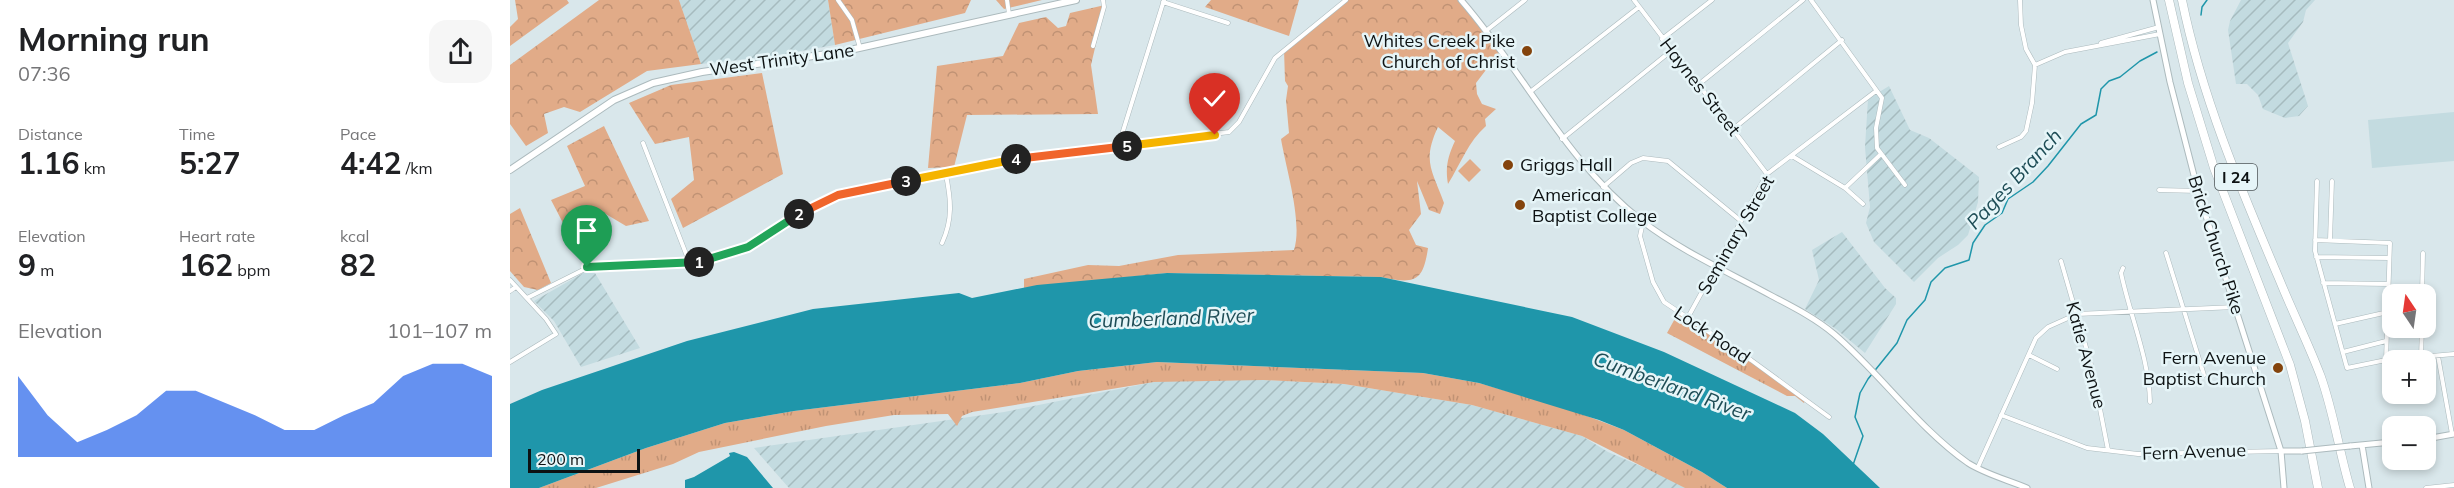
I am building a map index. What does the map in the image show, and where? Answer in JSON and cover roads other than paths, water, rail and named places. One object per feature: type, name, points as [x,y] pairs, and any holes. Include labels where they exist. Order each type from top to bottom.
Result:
[{"type":"highway","name":"I 24","points":[[2169,0],[2185,72],[2214,168],[2290,365],[2305,422],[2318,488]]},
{"type":"highway","name":"I 24","points":[[2183,0],[2196,58],[2214,118],[2237,179],[2320,377],[2333,415],[2349,488]]},
{"type":"main road","name":"West Trinity Lane","points":[[510,170],[613,101],[653,83],[702,72],[792,61],[860,48],[1010,15],[1039,6],[1076,0]]},
{"type":"street","points":[[838,0],[852,20],[860,48]]},
{"type":"street","points":[[1007,0],[1010,15]]},
{"type":"street","points":[[1093,46],[1104,7],[1102,0]]},
{"type":"street","points":[[527,298],[591,266],[690,264],[706,261],[748,247],[829,198],[854,190],[946,175],[1021,158],[1215,135],[1232,130],[1275,58],[1346,0]]},
{"type":"street","points":[[1461,0],[1486,30],[1562,139],[1603,187],[1643,222],[1674,243],[1806,314],[1833,333],[1855,353],[1925,428],[1970,464],[2027,488]]},
{"type":"street","points":[[1486,30],[1525,0]]},
{"type":"street","name":"Haynes Street","points":[[1634,0],[1767,174]]},
{"type":"street","points":[[1662,39],[1712,0]]},
{"type":"street","points":[[1698,85],[1803,0]]},
{"type":"street","points":[[1811,0],[1882,98],[1876,128],[1877,148],[1905,185]]},
{"type":"street","points":[[1999,147],[2021,137],[2026,130],[2032,103],[2035,65],[2026,49],[2021,25],[2022,0]]},
{"type":"street","name":"Brick Church Pike","points":[[2153,0],[2170,82],[2198,191],[2282,451],[2284,488]]},
{"type":"street","points":[[1118,147],[1164,1],[1228,23]]},
{"type":"street","points":[[1530,92],[1639,7]]},
{"type":"street","points":[[2094,46],[2159,27]]},
{"type":"street","points":[[2035,65],[2065,52],[2161,33]]},
{"type":"street","points":[[1732,130],[1842,40]]},
{"type":"street","points":[[1562,139],[1671,51]]},
{"type":"street","name":"Seminary Street","points":[[1687,319],[1767,174],[1876,90]]},
{"type":"street","points":[[643,144],[690,264]]},
{"type":"street","points":[[1845,188],[1881,154]]},
{"type":"street","points":[[1792,156],[1845,188],[1863,204]]},
{"type":"street","points":[[1603,187],[1631,163],[1643,158],[1668,161],[1741,221]]},
{"type":"street","points":[[942,243],[949,228],[951,212],[946,175]]},
{"type":"street","points":[[2317,181],[2316,257],[2347,368],[2382,361]]},
{"type":"street","points":[[2330,240],[2332,181]]},
{"type":"street","points":[[2159,190],[2198,191]]},
{"type":"street","name":"Lock Road","points":[[1643,222],[1640,236],[1653,282],[1664,302],[1751,360],[1829,417]]},
{"type":"street","points":[[2315,240],[2390,243],[2388,284],[2323,282]]},
{"type":"street","points":[[2166,253],[2204,375]]},
{"type":"street","points":[[2422,284],[2423,254]]},
{"type":"street","points":[[2316,257],[2389,258]]},
{"type":"street","name":"Katie Avenue","points":[[2061,261],[2095,377],[2108,450]]},
{"type":"street","points":[[2122,268],[2121,273],[2130,311],[2149,375],[2150,402]]},
{"type":"street","points":[[510,280],[546,319],[556,334],[510,362]]},
{"type":"street","points":[[510,291],[516,287]]},
{"type":"street","points":[[1978,467],[2036,338],[2048,327],[2077,314],[2236,307]]},
{"type":"street","points":[[2335,324],[2382,313]]},
{"type":"street","points":[[2386,338],[2386,350]]},
{"type":"street","points":[[2343,352],[2386,341]]},
{"type":"street","points":[[2436,438],[2453,435],[2438,356],[2454,354]]},
{"type":"street","points":[[2029,355],[2057,369]]},
{"type":"street","name":"Fern Avenue","points":[[2001,415],[2087,448],[2138,454],[2302,451],[2382,443]]},
{"type":"street","points":[[2362,445],[2369,488]]},
{"type":"street","points":[[2426,488],[2454,485]]},
{"type":"water","name":"Cumberland River","points":[[1167,273],[1381,277],[1572,317],[1664,352],[1795,413],[1823,434],[1880,488],[1727,488],[1624,430],[1599,420],[1479,383],[1423,373],[1157,362],[1078,371],[1020,383],[794,411],[725,423],[646,448],[539,488],[510,488],[510,404],[542,390],[687,341],[813,309],[959,293],[972,298],[1037,285]]},
{"type":"water","points":[[734,452],[747,457],[773,488],[685,488],[685,480],[694,477],[730,456],[729,453]]},
{"type":"waterway","name":"Pages Branch","points":[[2201,15],[2202,7],[2207,0]]},
{"type":"waterway","name":"Pages Branch","points":[[1853,465],[1863,436],[1855,417],[1860,393],[1868,379],[1897,343],[1907,320],[1925,300],[1931,282],[1945,268],[1969,260],[1973,243],[1985,225],[2002,213],[2008,199],[2033,182],[2081,124],[2096,115],[2101,89],[2109,81],[2120,77],[2140,61],[2157,52]]},
{"type":"place","name":"Whites Creek Pike Church of Christ","points":[[1527,51]]},
{"type":"place","name":"Griggs Hall","points":[[1508,165]]},
{"type":"place","name":"American Baptist College","points":[[1520,205]]},
{"type":"place","name":"Fern Avenue Baptist Church","points":[[2278,368]]}]
